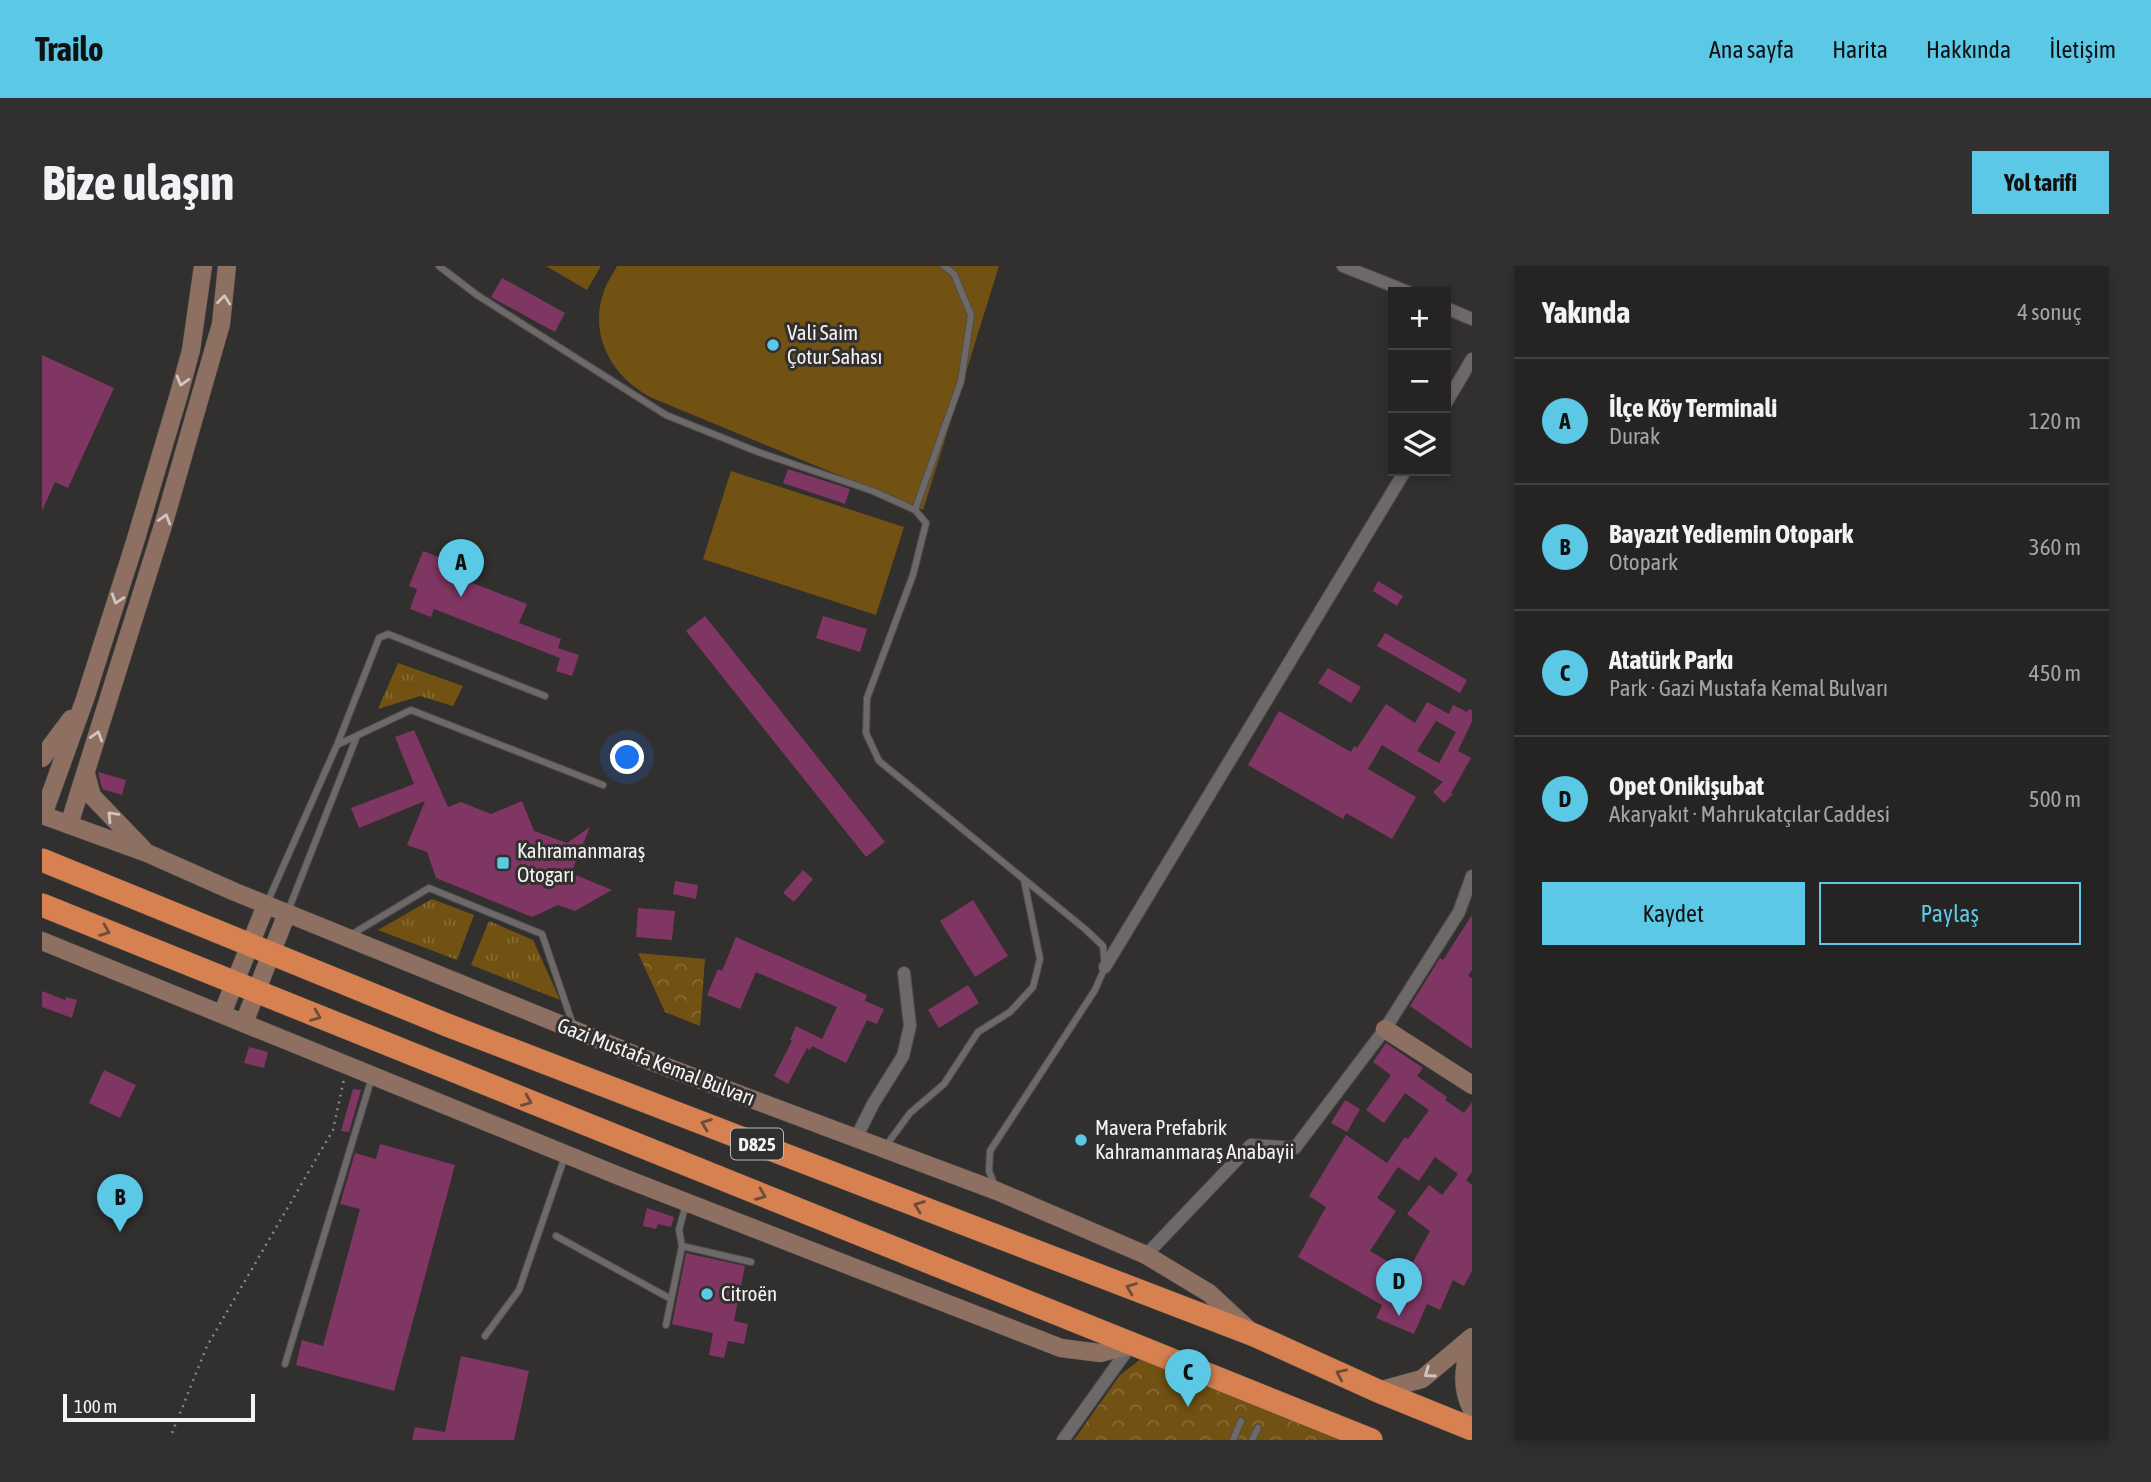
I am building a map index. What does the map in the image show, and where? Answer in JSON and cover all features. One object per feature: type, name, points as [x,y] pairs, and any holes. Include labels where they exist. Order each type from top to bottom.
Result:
[{"type":"highway","name":"Gazi Mustafa Kemal Bulvarı","points":[[42,860],[460,1030],[1254,1335],[1378,1391],[1472,1429]]},
{"type":"highway","name":"D825","points":[[42,905],[1371,1440]]},
{"type":"street","points":[[42,815],[85,699],[135,542],[191,350],[202,266]]},
{"type":"street","points":[[69,825],[165,519],[221,324],[227,266]]},
{"type":"street","points":[[1343,266],[1396,287]]},
{"type":"street","points":[[1451,310],[1472,318]]},
{"type":"street","points":[[1451,395],[1472,359]]},
{"type":"street","points":[[1105,967],[1402,476]]},
{"type":"street","points":[[42,758],[85,699]]},
{"type":"street","points":[[86,775],[92,796],[147,853]]},
{"type":"street","name":"Gazi Mustafa Kemal Bulvarı","points":[[42,815],[147,853],[267,905],[648,1060],[997,1191],[1146,1255],[1209,1293],[1254,1335]]},
{"type":"street","points":[[1146,1255],[1251,1145],[1294,1147],[1385,1029],[1459,912],[1471,885]]},
{"type":"street","points":[[244,1023],[256,992],[267,905]]},
{"type":"street","points":[[222,1014],[234,983],[287,913]]},
{"type":"street","points":[[42,941],[687,1203],[1061,1348],[1100,1353],[1131,1345]]},
{"type":"street","points":[[856,1138],[873,1104],[903,1056],[910,1026],[904,973]]},
{"type":"street","points":[[1385,1029],[1472,1085]]},
{"type":"street","points":[[1378,1391],[1422,1379],[1472,1338]]},
{"type":"street","points":[[1472,1338],[1463,1373],[1467,1400],[1472,1410]]},
{"type":"street","points":[[1063,1440],[1131,1345]]},
{"type":"lane","points":[[439,266],[477,295],[666,415],[758,452],[873,491],[915,510],[926,523],[913,575],[867,698],[866,733],[879,761],[1103,946],[1105,967],[1095,990],[990,1151],[989,1171],[997,1191]]},
{"type":"lane","points":[[915,510],[961,381],[971,315],[954,274],[944,266]]},
{"type":"lane","points":[[267,905],[337,745],[379,638],[388,634],[545,696]]},
{"type":"lane","points":[[337,745],[411,710],[603,785]]},
{"type":"lane","points":[[287,913],[357,735]]},
{"type":"lane","points":[[884,1149],[910,1113],[944,1084],[978,1032],[1010,1012],[1033,987],[1040,958],[1024,880]]},
{"type":"lane","points":[[346,937],[429,888],[542,934],[575,1030]]},
{"type":"lane","points":[[285,1364],[372,1076]]},
{"type":"lane","points":[[485,1336],[519,1290],[566,1154]]},
{"type":"lane","points":[[666,1325],[682,1246],[679,1230],[687,1203]]},
{"type":"lane","points":[[556,1236],[671,1299]]},
{"type":"lane","points":[[682,1246],[751,1262]]},
{"type":"lane","points":[[1233,1440],[1241,1421]]},
{"type":"lane","points":[[1252,1440],[1258,1428]]},
{"type":"path","points":[[173,1433],[206,1346],[333,1130],[347,1065]]},
{"type":"green space","points":[[546,266],[601,266],[587,290]]},
{"type":"green space","points":[[617,266],[999,266],[923,510],[652,398],[625,379],[607,354],[599,323],[605,288]]},
{"type":"green space","points":[[731,471],[904,527],[876,615],[703,559]]},
{"type":"green space","points":[[398,663],[463,686],[453,706],[420,696],[378,709]]},
{"type":"green space","points":[[432,899],[474,915],[457,960],[378,930]]},
{"type":"green space","points":[[489,921],[533,940],[560,1000],[471,965]]},
{"type":"green space","points":[[638,953],[705,959],[700,1026],[665,1012]]},
{"type":"green space","points":[[1146,1355],[1364,1440],[1074,1440],[1120,1375]]},
{"type":"building","points":[[502,278],[565,313],[555,332],[491,297]]},
{"type":"building","points":[[42,355],[114,388],[68,488],[55,482],[42,511]]},
{"type":"building","points":[[788,469],[850,489],[845,504],[783,483]]},
{"type":"building","points":[[423,551],[457,564],[452,575],[527,604],[519,623],[561,639],[558,648],[579,655],[572,676],[556,671],[560,658],[434,609],[431,617],[410,609],[417,589],[409,586]]},
{"type":"building","points":[[1378,581],[1403,596],[1397,606],[1373,591]]},
{"type":"building","points":[[705,616],[885,842],[866,857],[686,631]]},
{"type":"building","points":[[823,616],[867,629],[860,652],[816,638]]},
{"type":"building","points":[[1385,633],[1467,680],[1460,693],[1377,646]]},
{"type":"building","points":[[1328,668],[1361,687],[1351,703],[1318,683]]},
{"type":"building","points":[[1427,702],[1449,714],[1453,705],[1467,712],[1472,710],[1472,721],[1458,751],[1471,758],[1451,793],[1453,794],[1444,803],[1433,792],[1443,782],[1382,745],[1368,769],[1416,797],[1392,839],[1346,813],[1343,819],[1248,765],[1279,711],[1351,752],[1354,746],[1357,748],[1386,704],[1415,723]],"holes":[[[1436,721],[1456,732],[1439,763],[1417,751]]]},
{"type":"building","name":"Kahramanmaraş Otogarı","points":[[414,730],[448,807],[461,802],[491,814],[522,801],[534,831],[567,843],[590,827],[571,873],[612,890],[575,911],[558,905],[532,917],[436,878],[427,852],[407,845],[425,801],[359,828],[351,808],[414,784],[395,737]]},
{"type":"building","points":[[98,772],[126,780],[122,795],[102,789]]},
{"type":"building","points":[[803,870],[813,879],[794,902],[783,893]]},
{"type":"building","points":[[675,881],[698,885],[696,899],[673,894]]},
{"type":"building","points":[[973,900],[1008,956],[975,977],[940,921]]},
{"type":"building","points":[[638,908],[675,911],[672,940],[636,937]]},
{"type":"building","points":[[1472,915],[1472,970],[1468,976],[1472,978],[1472,1049],[1410,1006],[1440,958],[1443,960]]},
{"type":"building","points":[[736,937],[867,995],[865,1001],[884,1009],[877,1024],[867,1020],[846,1063],[812,1046],[810,1050],[807,1048],[788,1084],[774,1076],[792,1041],[790,1040],[796,1026],[822,1039],[837,1007],[756,972],[740,1009],[707,995],[718,969],[722,971]]},
{"type":"building","points":[[968,985],[979,1003],[939,1028],[928,1010]]},
{"type":"building","points":[[42,991],[65,1000],[66,997],[77,1000],[72,1018],[42,1007]]},
{"type":"building","points":[[1386,1043],[1423,1068],[1417,1076],[1447,1097],[1445,1100],[1464,1113],[1472,1102],[1472,1172],[1466,1180],[1472,1185],[1472,1271],[1464,1286],[1453,1280],[1440,1310],[1427,1304],[1414,1334],[1376,1318],[1382,1305],[1298,1257],[1326,1207],[1309,1196],[1346,1135],[1387,1163],[1429,1110],[1405,1093],[1384,1123],[1366,1110],[1391,1075],[1373,1062]],"holes":[[[1435,1157],[1458,1174],[1442,1195],[1429,1185],[1407,1214],[1430,1231],[1409,1269],[1395,1263],[1394,1265],[1370,1251],[1396,1211],[1377,1198],[1398,1167],[1419,1181]]]},
{"type":"building","points":[[249,1047],[268,1052],[264,1068],[244,1063]]},
{"type":"building","points":[[104,1070],[136,1085],[120,1118],[89,1103]]},
{"type":"building","points":[[353,1089],[361,1090],[349,1132],[341,1131]]},
{"type":"building","points":[[1345,1100],[1360,1109],[1347,1132],[1331,1123]]},
{"type":"building","points":[[380,1144],[455,1165],[394,1391],[296,1365],[302,1340],[323,1346],[360,1209],[340,1204],[355,1153],[376,1159]]},
{"type":"building","points":[[647,1208],[674,1217],[671,1227],[658,1224],[656,1229],[643,1226]]},
{"type":"building","name":"Citroën","points":[[686,1253],[745,1266],[734,1321],[748,1324],[744,1344],[728,1341],[724,1358],[709,1355],[713,1333],[672,1324]]},
{"type":"building","points":[[461,1356],[529,1371],[514,1440],[412,1440],[415,1427],[445,1432]]},
{"type":"place","name":"Vali Saim Çotur Sahası","points":[[773,345]]},
{"type":"place","name":"İlçe Köy Terminali","points":[[461,597]]},
{"type":"place","name":"Kahramanmaraş Otogarı","points":[[503,863]]},
{"type":"place","name":"Mavera Prefabrik Kahramanmaraş Anabayii","points":[[1081,1140]]},
{"type":"place","name":"Bayazıt Yediemin Otopark","points":[[120,1232]]},
{"type":"place","name":"Citroën","points":[[707,1294]]},
{"type":"place","name":"Opet Onikişubat","points":[[1399,1316]]},
{"type":"place","name":"Atatürk Parkı","points":[[1188,1407]]}]
